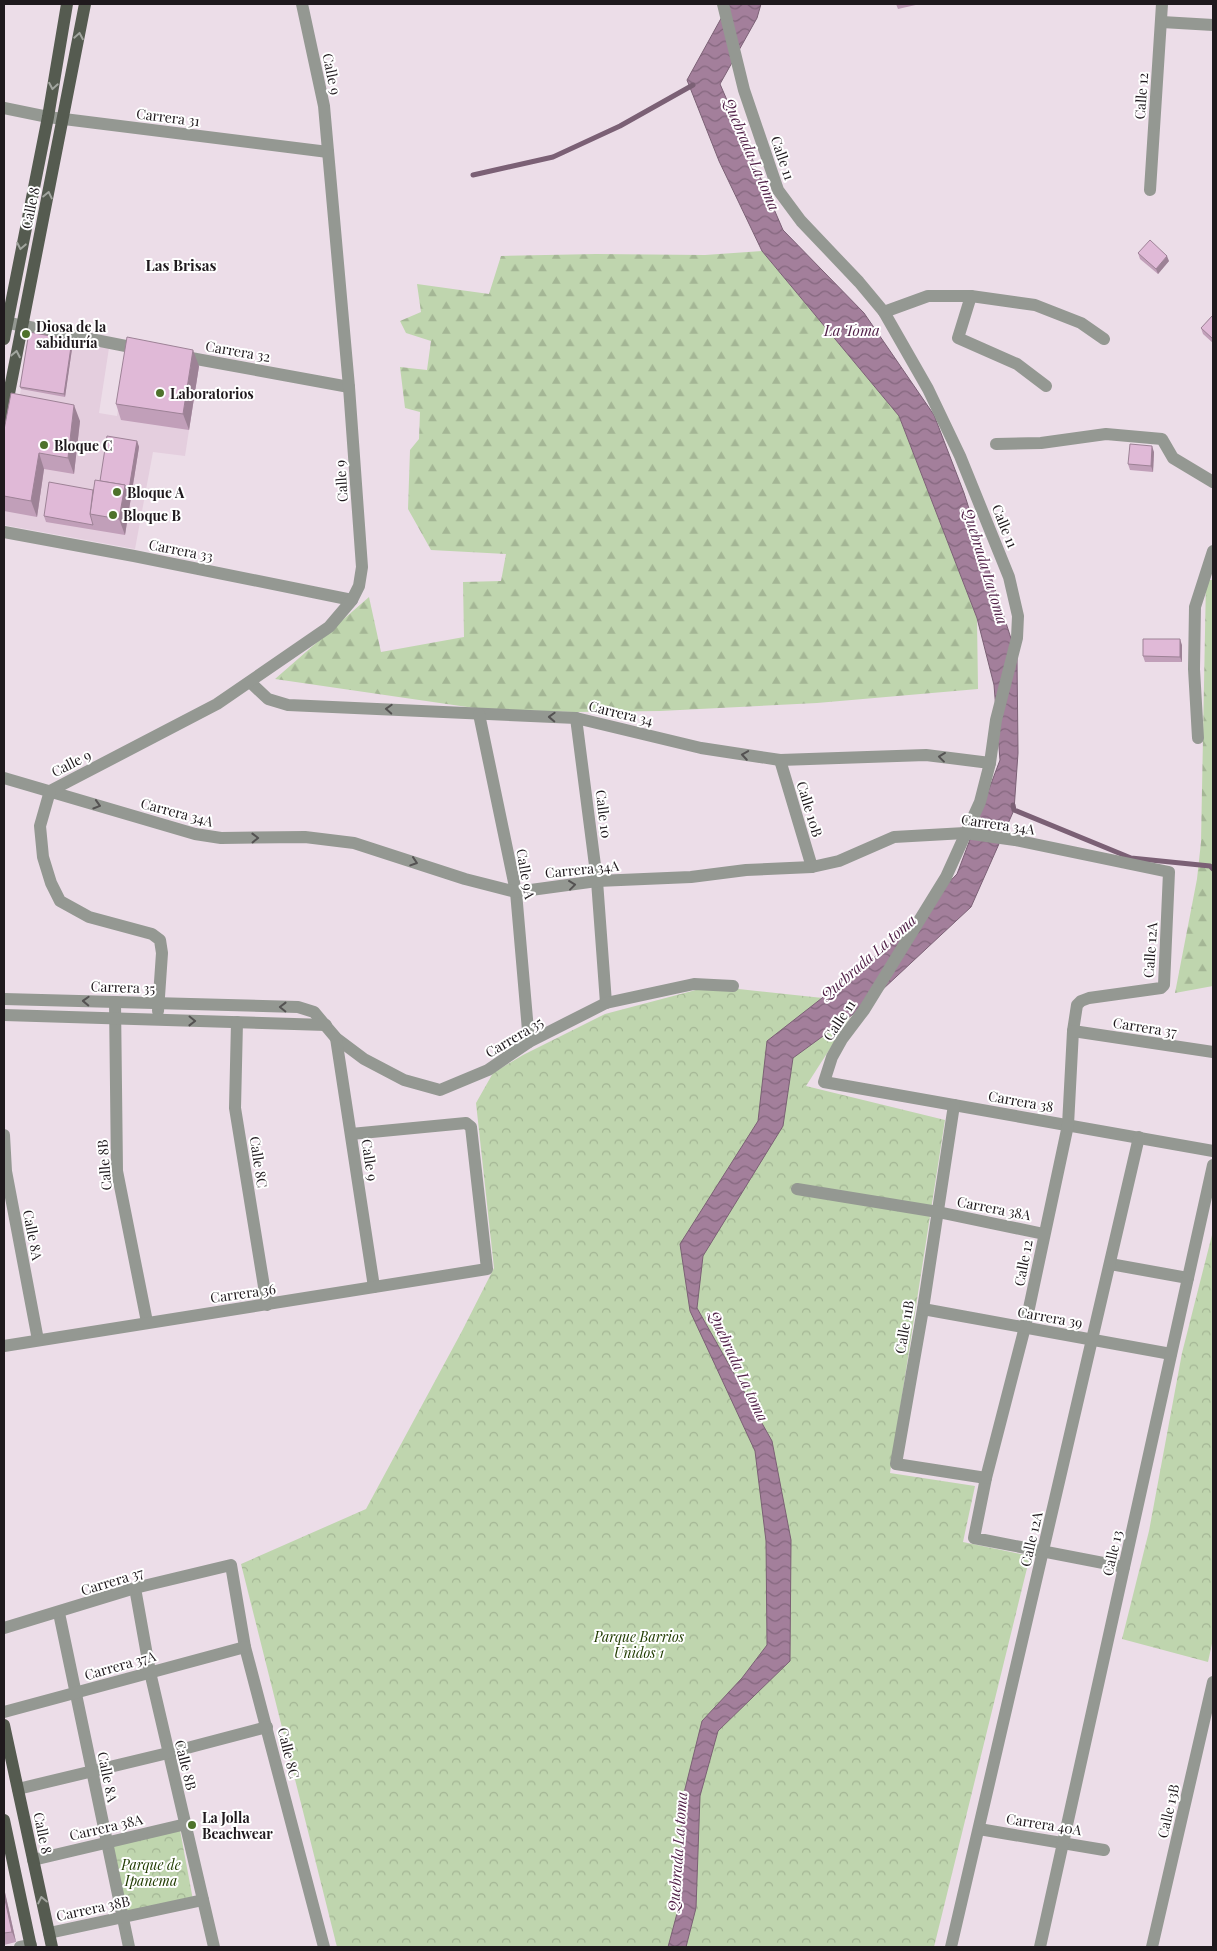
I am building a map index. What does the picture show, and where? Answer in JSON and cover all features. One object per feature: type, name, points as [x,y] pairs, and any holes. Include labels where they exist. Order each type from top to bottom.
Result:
[{"type":"main road","name":"Calle 8","points":[[4,339],[5,322],[48,117],[68,4]]},
{"type":"main road","name":"Calle 8","points":[[4,419],[85,4]]},
{"type":"main road","name":"Calle 8","points":[[4,1725],[52,1947]]},
{"type":"main road","points":[[4,1820],[27,1947]]},
{"type":"street","name":"Calle 9","points":[[50,791],[217,704],[328,626],[352,600],[358,586],[362,567],[349,387],[324,106],[302,4]]},
{"type":"street","name":"Calle 12","points":[[1150,190],[1162,4]]},
{"type":"street","name":"Calle 11","points":[[723,7],[738,68],[778,190],[800,221],[859,282],[884,312],[928,389],[960,456],[1009,577],[1018,616],[1018,638],[996,720],[990,763],[980,802],[968,833],[946,877],[864,1010],[842,1039],[832,1057],[824,1082]]},
{"type":"street","points":[[1162,22],[1213,25]]},
{"type":"street","name":"Carrera 31","points":[[4,108],[48,117],[328,152]]},
{"type":"street","points":[[884,312],[928,296],[971,296],[1035,305],[1081,322],[1104,339]]},
{"type":"street","points":[[971,296],[958,338],[1018,364],[1046,386]]},
{"type":"street","points":[[5,322],[149,351]]},
{"type":"street","name":"Carrera 32","points":[[169,354],[349,387]]},
{"type":"street","points":[[996,444],[1041,444],[1106,434],[1162,438],[1174,458],[1213,482]]},
{"type":"street","name":"Carrera 33","points":[[4,532],[352,600]]},
{"type":"street","points":[[1198,738],[1194,669],[1195,607],[1210,573],[1213,552]]},
{"type":"street","name":"Carrera 34","points":[[250,682],[268,699],[288,704],[576,718],[700,748],[780,760],[926,755],[990,763]]},
{"type":"street","name":"Calle 9A","points":[[479,714],[516,892],[529,1042]]},
{"type":"street","name":"Calle 10","points":[[576,718],[598,882],[606,1003]]},
{"type":"street","name":"Calle 10B","points":[[780,760],[812,867]]},
{"type":"street","name":"Carrera 34A","points":[[4,778],[195,834],[221,838],[305,837],[354,843],[465,880],[516,892],[598,882],[691,877],[746,870],[812,867],[839,861],[894,837],[968,833],[1015,840],[1169,872]]},
{"type":"street","points":[[50,791],[40,826],[43,857],[51,883],[60,901],[89,917],[152,934],[160,940],[162,953],[158,1021]]},
{"type":"street","name":"Calle 12A","points":[[1089,998],[1161,988],[1164,985],[1169,872]]},
{"type":"street","name":"Carrera 35","points":[[4,999],[298,1007],[314,1012],[336,1038],[364,1059],[404,1080],[440,1090],[488,1070],[529,1042],[606,1003],[694,984],[733,986]]},
{"type":"street","name":"Calle 12","points":[[1043,1552],[974,1538],[986,1478],[1025,1328],[1068,1125],[1073,1031],[1077,1005],[1089,998]]},
{"type":"street","name":"Calle 8B","points":[[115,1002],[118,1171],[147,1322]]},
{"type":"street","points":[[4,1015],[326,1025]]},
{"type":"street","name":"Calle 8C","points":[[237,1022],[235,1108],[267,1305]]},
{"type":"street","name":"Carrera 37","points":[[1073,1031],[1213,1052]]},
{"type":"street","name":"Calle 9","points":[[336,1038],[374,1287]]},
{"type":"street","name":"Carrera 38","points":[[824,1082],[1213,1150]]},
{"type":"street","name":"Calle 11B","points":[[954,1105],[923,1309],[896,1464],[986,1478]]},
{"type":"street","name":"Carrera 36","points":[[4,1346],[487,1269],[471,1128],[466,1123],[351,1134]]},
{"type":"street","name":"Calle 8A","points":[[4,1135],[6,1171],[38,1340]]},
{"type":"street","name":"Calle 12A","points":[[951,1947],[1139,1137]]},
{"type":"street","name":"Calle 13","points":[[1040,1947],[1213,1165]]},
{"type":"street","name":"Carrera 38A","points":[[797,1188],[938,1212],[1044,1234]]},
{"type":"street","points":[[1110,1264],[1188,1278]]},
{"type":"street","name":"Carrera 39","points":[[923,1309],[1171,1354]]},
{"type":"street","points":[[1043,1552],[1124,1567]]},
{"type":"street","name":"Carrera 37","points":[[4,1628],[59,1613],[135,1588],[231,1565]]},
{"type":"street","name":"Calle 8C","points":[[231,1565],[245,1647],[324,1947]]},
{"type":"street","name":"Calle 8B","points":[[135,1588],[150,1672],[168,1754],[214,1947]]},
{"type":"street","name":"Calle 8A","points":[[59,1613],[129,1947]]},
{"type":"street","name":"Carrera 37A","points":[[4,1712],[245,1647]]},
{"type":"street","name":"Calle 13B","points":[[1152,1947],[1213,1682]]},
{"type":"street","points":[[18,1789],[168,1754],[267,1727]]},
{"type":"street","points":[[1200,1739],[1213,1742]]},
{"type":"street","name":"Carrera 38A","points":[[33,1860],[186,1824]]},
{"type":"street","name":"Carrera 40A","points":[[979,1829],[1104,1850]]},
{"type":"street","name":"Carrera 38B","points":[[49,1933],[203,1900]]},
{"type":"shaded area","points":[[73,342],[109,348],[99,413],[117,416],[127,352],[199,366],[185,456],[153,452],[135,549],[4,525],[4,478],[21,389]]},
{"type":"green space","points":[[762,251],[899,416],[977,618],[978,689],[817,703],[660,711],[574,712],[481,709],[275,679],[369,597],[381,652],[464,637],[463,582],[501,581],[506,554],[431,550],[408,509],[410,450],[419,439],[420,412],[405,408],[400,367],[427,370],[431,341],[406,333],[400,321],[421,312],[417,284],[489,294],[501,256],[596,254],[705,255]]},
{"type":"green space","points":[[1206,580],[1213,580],[1213,986],[1175,993],[1197,879],[1201,842]]},
{"type":"green space","name":"Parque Barrios Unidos 1","points":[[711,986],[860,1002],[806,1086],[945,1120],[890,1473],[975,1486],[963,1542],[1030,1556],[934,1947],[337,1947],[241,1564],[366,1509],[462,1331],[494,1268],[476,1103],[493,1073],[523,1055],[605,1014]]},
{"type":"green space","points":[[1213,1231],[1213,1639],[1208,1662],[1122,1639],[1149,1531],[1182,1353]]},
{"type":"green space","name":"Parque de Ipanema","points":[[180,1830],[193,1900],[123,1913],[111,1845]]},
{"type":"water","name":"La Toma","points":[[729,4],[761,4],[757,18],[720,84],[783,230],[864,313],[934,415],[964,493],[1017,657],[1018,753],[1014,810],[971,907],[867,1004],[793,1058],[783,1126],[703,1256],[697,1308],[772,1441],[791,1540],[790,1661],[718,1731],[700,1796],[696,1908],[686,1947],[668,1947],[679,1906],[683,1797],[702,1721],[742,1678],[767,1645],[766,1541],[755,1451],[690,1311],[680,1244],[758,1121],[767,1041],[886,948],[957,874],[1000,760],[994,685],[977,618],[899,416],[762,251],[719,161],[687,80]]},
{"type":"building","points":[[1150,240],[1167,256],[1156,269],[1138,253]]},
{"type":"building","points":[[1213,315],[1213,339],[1201,328]]},
{"type":"building","points":[[29,332],[72,340],[64,394],[20,387]]},
{"type":"building","name":"Laboratorios","points":[[127,337],[193,350],[183,414],[116,404]]},
{"type":"building","name":"Bloque C","points":[[11,393],[74,405],[68,458],[39,453],[31,501],[4,496],[4,430]]},
{"type":"building","points":[[107,436],[137,441],[128,495],[125,485],[100,481]]},
{"type":"building","points":[[1130,444],[1152,446],[1151,466],[1128,464]]},
{"type":"building","points":[[95,480],[125,485],[119,519],[90,514]]},
{"type":"building","points":[[49,482],[93,490],[90,514],[93,525],[44,516]]},
{"type":"building","points":[[1143,639],[1180,639],[1180,657],[1143,656]]},
{"type":"building","points":[[4,1895],[12,1932],[4,1933]]},
{"type":"waterway","points":[[473,175],[553,157],[620,126],[693,85]]},
{"type":"waterway","points":[[1013,805],[1014,810],[1131,858],[1210,866],[1213,869]]},
{"type":"place","name":"Diosa de la sabiduría","points":[[26,334]]},
{"type":"place","name":"Laboratorios","points":[[160,393]]},
{"type":"place","name":"Bloque C","points":[[44,445]]},
{"type":"place","name":"Bloque A","points":[[117,492]]},
{"type":"place","name":"Bloque B","points":[[113,515]]},
{"type":"place","name":"La Jolla Beachwear","points":[[192,1825]]},
{"type":"district","name":"Las Brisas","points":[[181,265]]},
{"type":"water label","name":"Quebrada La toma","points":[[752,154]]},
{"type":"water label","name":"Quebrada La toma","points":[[986,566]]},
{"type":"water label","name":"Quebrada La toma","points":[[868,957]]},
{"type":"water label","name":"Quebrada La toma","points":[[739,1366]]},
{"type":"water label","name":"Quebrada La toma","points":[[677,1852]]}]
